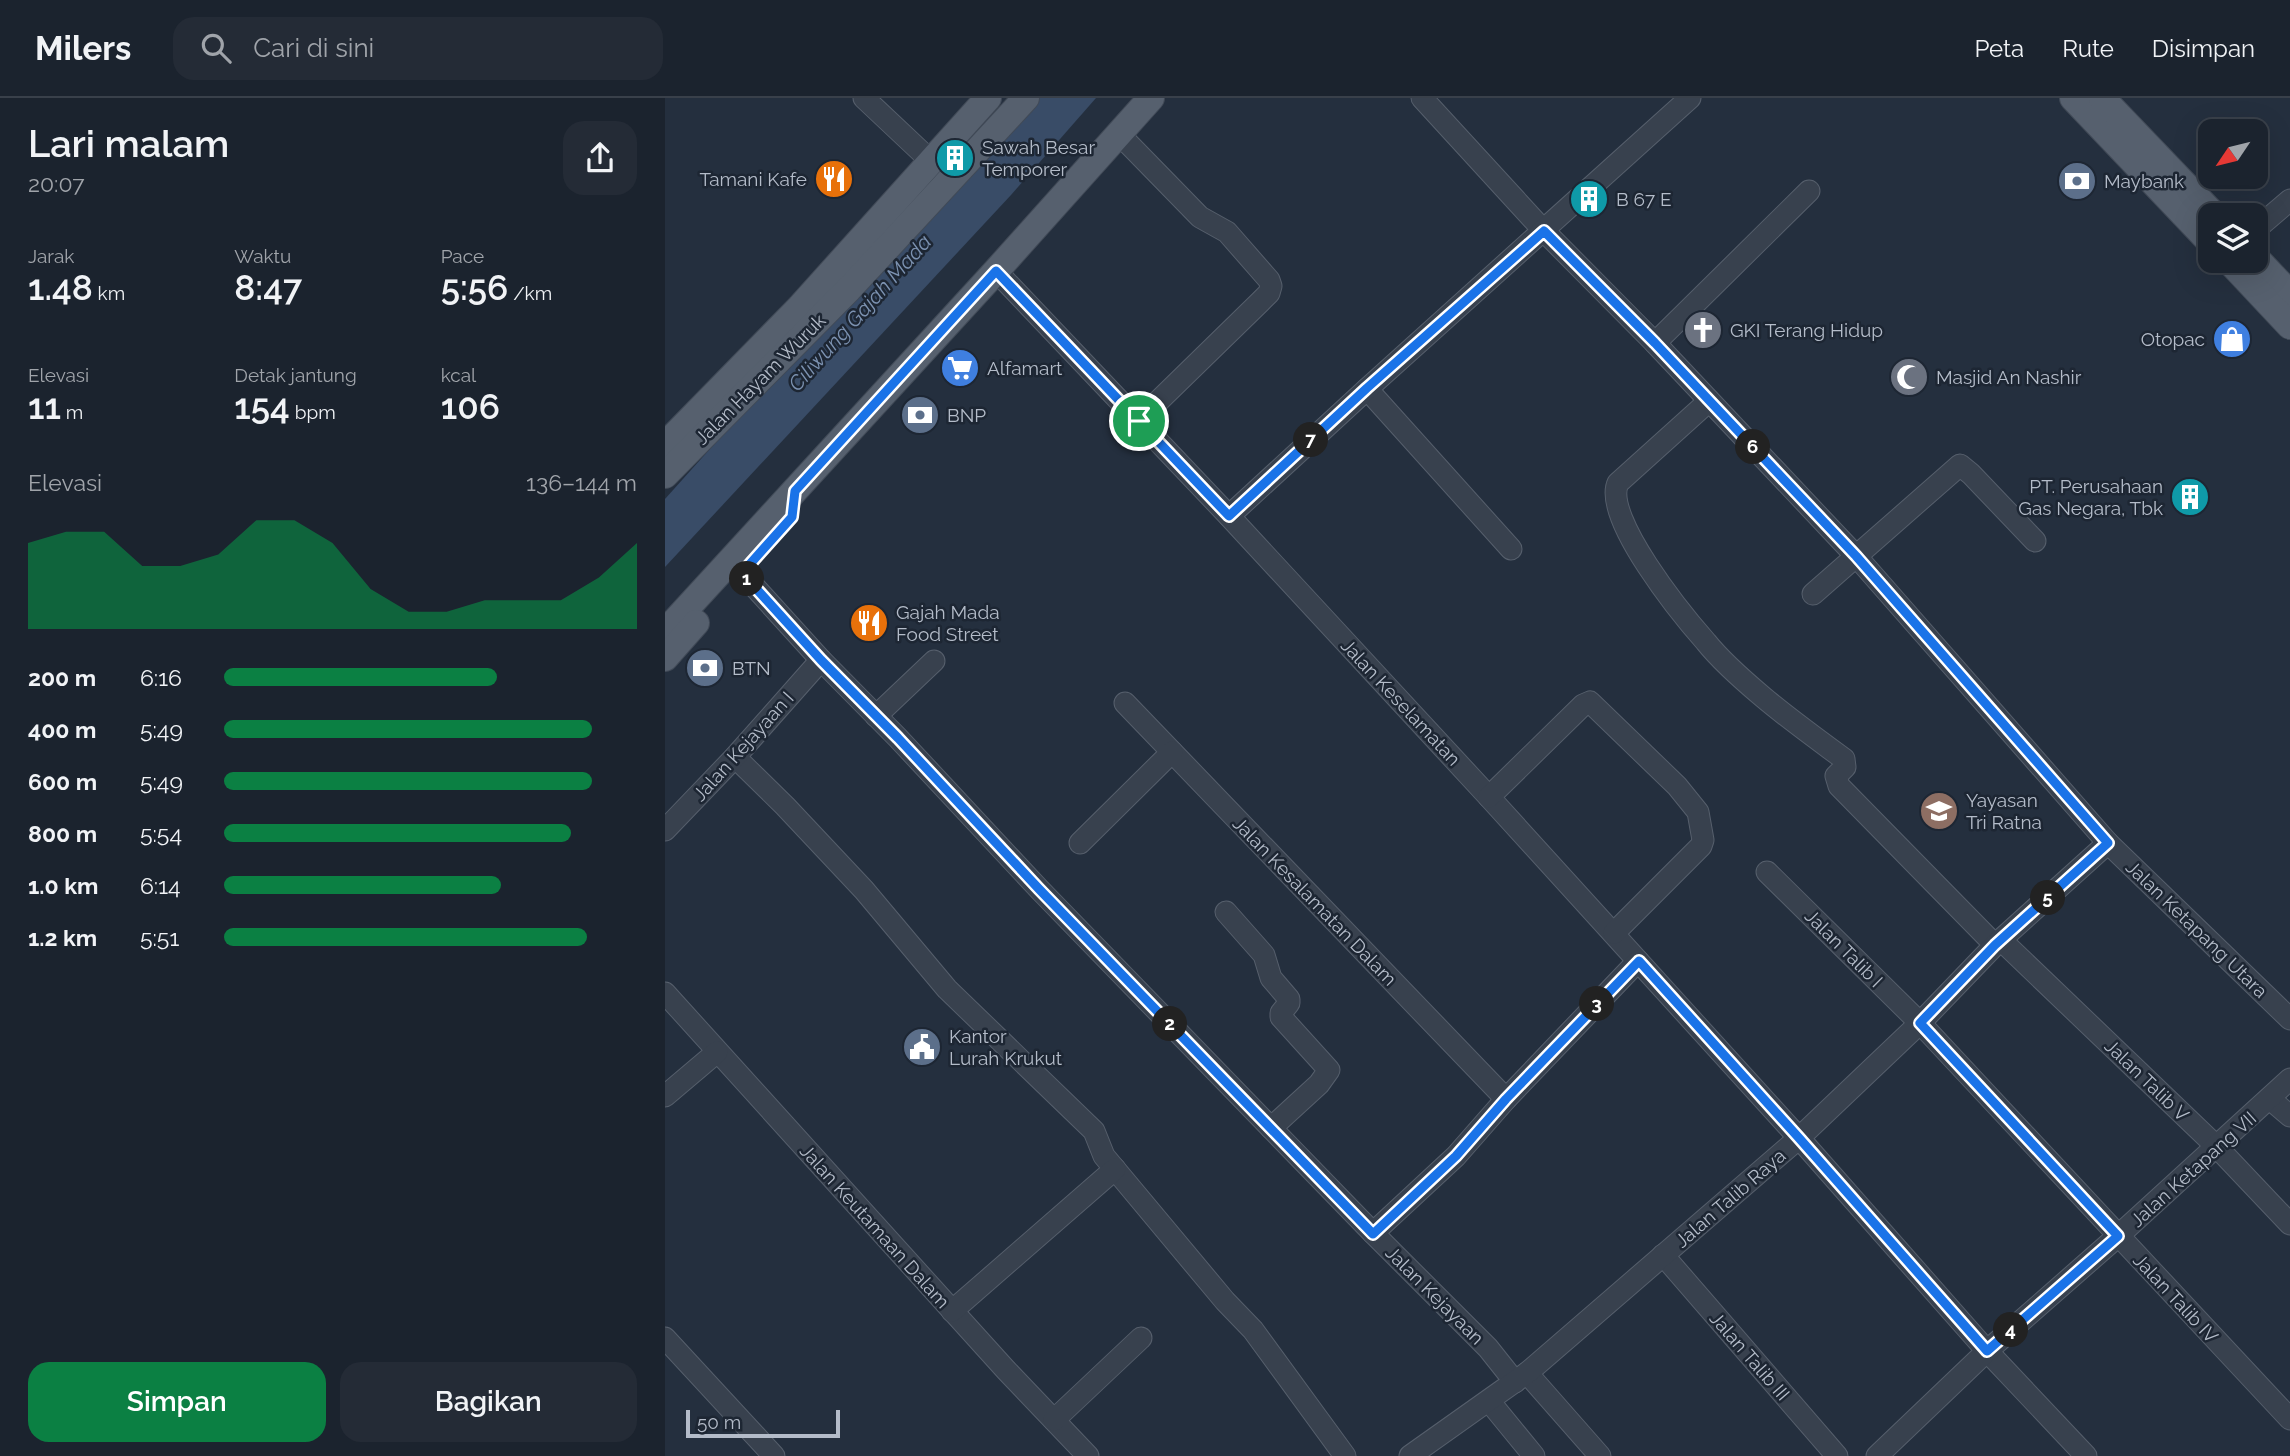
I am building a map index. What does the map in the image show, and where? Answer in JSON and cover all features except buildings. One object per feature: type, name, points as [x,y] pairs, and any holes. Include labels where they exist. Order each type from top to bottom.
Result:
[{"type":"main road","name":"Jalan Hayam Wuruk","points":[[665,445],[800,307],[988,98]]},
{"type":"main road","name":"Jalan Hayam Wuruk","points":[[665,475],[849,289],[1026,98]]},
{"type":"main road","points":[[665,632],[1151,98]]},
{"type":"main road","points":[[2073,98],[2113,124],[2201,203]]},
{"type":"main road","points":[[2102,98],[2113,124],[2198,227]]},
{"type":"main road","points":[[2268,271],[2290,294]]},
{"type":"main road","points":[[2240,273],[2290,326]]},
{"type":"main road","points":[[665,451],[690,420]]},
{"type":"main road","points":[[665,658],[792,517],[795,491]]},
{"type":"street","points":[[864,98],[932,162]]},
{"type":"street","name":"Jalan Ketapang Utara","points":[[1422,98],[1544,231],[1655,343],[1856,556],[2108,843],[2290,1018]]},
{"type":"street","points":[[1229,516],[1367,388],[1691,98]]},
{"type":"street","points":[[1119,134],[1200,217],[1227,232],[1269,280],[1271,286],[1269,293],[1139,421]]},
{"type":"street","points":[[1655,343],[1809,191]]},
{"type":"street","points":[[2268,219],[2290,200]]},
{"type":"street","name":"Jalan Keselamatan","points":[[996,271],[1229,516],[1489,797],[1799,1138],[1987,1351],[2086,1456]]},
{"type":"street","points":[[1367,388],[1511,549]]},
{"type":"street","name":"Jalan Talib V","points":[[1709,401],[1618,484],[1615,490],[1617,505],[1635,545],[1662,586],[1707,644],[1764,698],[1844,759],[1845,767],[1836,777],[1839,786],[1998,942],[2216,1146],[2290,1224]]},
{"type":"street","points":[[1813,594],[1959,465],[1971,474],[2035,541]]},
{"type":"street","name":"Jalan Kejayaan","points":[[742,573],[1039,889],[1373,1234],[1600,1456]]},
{"type":"street","name":"Jalan Kejayaan I","points":[[665,830],[735,757],[821,660]]},
{"type":"street","points":[[876,716],[934,661]]},
{"type":"street","points":[[1489,797],[1583,705],[1590,702],[1678,786],[1698,811],[1703,840],[1614,933]]},
{"type":"street","name":"Jalan Kesalamatan Dalam","points":[[1125,703],[1506,1099]]},
{"type":"street","points":[[1080,843],[1172,752]]},
{"type":"street","points":[[735,757],[864,890],[947,989],[1094,1131],[1099,1139],[1100,1150],[1225,1301],[1253,1330],[1345,1456]]},
{"type":"street","name":"Jalan Talib Raya","points":[[1410,1456],[1521,1378],[1799,1138],[1920,1023],[1998,942],[2108,843]]},
{"type":"street","name":"Jalan Talib I","points":[[1767,872],[1920,1023]]},
{"type":"street","points":[[1226,912],[1264,955],[1271,978],[1289,999],[1281,1017],[1329,1070],[1319,1084],[1271,1128]]},
{"type":"street","points":[[1373,1234],[1456,1156],[1506,1099],[1639,961]]},
{"type":"street","name":"Jalan Keutamaan Dalam","points":[[665,993],[952,1311],[1088,1456]]},
{"type":"street","name":"Jalan Talib IV","points":[[1920,1023],[2290,1419]]},
{"type":"street","points":[[665,1096],[717,1052]]},
{"type":"street","name":"Jalan Ketapang VII","points":[[1877,1456],[1987,1351],[2290,1079]]},
{"type":"street","points":[[2270,1098],[2290,1116]]},
{"type":"street","points":[[952,1311],[1115,1169]]},
{"type":"street","name":"Jalan Talib III","points":[[1663,1255],[1837,1456]]},
{"type":"street","points":[[665,1338],[774,1456]]},
{"type":"street","points":[[1054,1420],[1140,1338]]},
{"type":"street","points":[[1489,1401],[1534,1456]]},
{"type":"water","name":"Ciliwung Gajah Mada","points":[[1030,98],[1096,98],[1011,195],[665,567],[665,499]]},
{"type":"place","name":"Sawah Besar Temporer","points":[[955,158]]},
{"type":"place","name":"Tamani Kafe","points":[[834,179]]},
{"type":"place","name":"Maybank","points":[[2077,181]]},
{"type":"place","name":"B 67 E","points":[[1589,199]]},
{"type":"place","name":"GKI Terang Hidup","points":[[1703,330]]},
{"type":"place","name":"Otopac","points":[[2232,339]]},
{"type":"place","name":"Alfamart","points":[[960,368]]},
{"type":"place","name":"Masjid An Nashir","points":[[1909,377]]},
{"type":"place","name":"BNP","points":[[920,415]]},
{"type":"place","name":"PT. Perusahaan Gas Negara, Tbk","points":[[2190,497]]},
{"type":"place","name":"Gajah Mada Food Street","points":[[869,623]]},
{"type":"place","name":"BTN","points":[[705,668]]},
{"type":"place","name":"Yayasan Tri Ratna","points":[[1939,811]]},
{"type":"place","name":"Kantor Lurah Krukut","points":[[922,1047]]},
{"type":"route","points":[[1544,231],[1655,343],[1856,556],[2108,843],[1995,945],[1920,1023],[2118,1236],[1987,1351],[1639,961],[1506,1099],[1456,1156],[1373,1234],[1039,889],[742,573],[792,517],[795,491],[996,271],[1139,421],[1229,516],[1367,388],[1544,231]]}]
